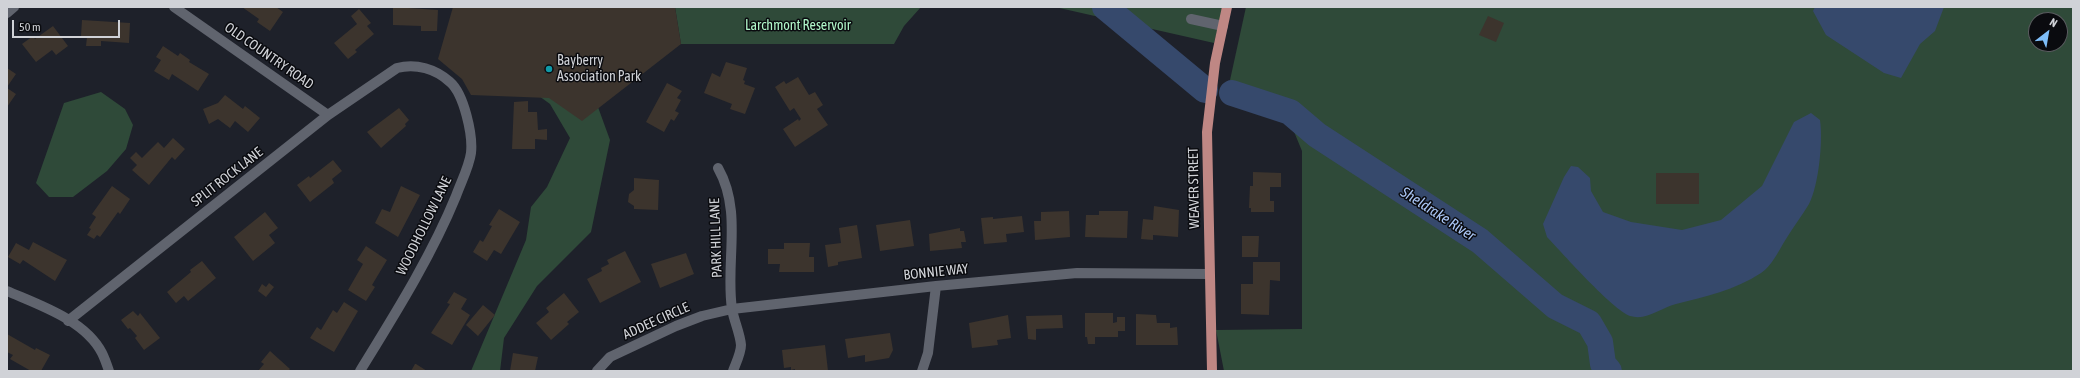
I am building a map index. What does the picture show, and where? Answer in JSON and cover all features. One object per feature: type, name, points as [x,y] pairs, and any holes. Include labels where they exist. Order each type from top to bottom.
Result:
[{"type":"main road","name":"WEAVER STREET","points":[[1212,371],[1207,132],[1215,63],[1227,7]]},
{"type":"street","points":[[7,13],[14,7]]},
{"type":"street","name":"OLD COUNTRY ROAD","points":[[174,7],[328,115]]},
{"type":"street","points":[[1191,19],[1223,26]]},
{"type":"street","name":"SPLIT ROCK LANE","points":[[68,321],[328,115],[398,68],[410,65]]},
{"type":"street","name":"WOODHOLLOW LANE","points":[[360,371],[402,302],[447,218],[466,172],[471,152],[466,108],[456,87],[441,73],[410,65]]},
{"type":"street","name":"PARK HILL LANE","points":[[718,168],[726,181],[732,216],[732,309]]},
{"type":"street","name":"BONNIE WAY","points":[[732,309],[936,286],[1077,273],[1209,274]]},
{"type":"street","points":[[922,371],[928,353],[936,286]]},
{"type":"street","points":[[7,291],[41,306],[86,333],[102,352],[109,371]]},
{"type":"street","points":[[732,309],[741,345],[733,371]]},
{"type":"street","name":"ADDEE CIRCLE","points":[[597,371],[610,358],[676,326],[702,316],[732,309]]},
{"type":"green space","name":"Larchmont Reservoir","points":[[675,7],[921,7],[904,26],[894,44],[681,44]]},
{"type":"green space","points":[[1055,7],[1223,7],[1214,43]]},
{"type":"green space","points":[[1246,7],[2073,7],[2073,371],[1224,371],[1216,330],[1302,329],[1302,151],[1290,122],[1225,103]]},
{"type":"green space","points":[[587,77],[610,140],[591,232],[537,286],[504,338],[500,371],[471,371],[526,240],[531,207],[547,187],[570,138],[550,104],[528,88]]},
{"type":"green space","points":[[101,92],[125,109],[133,125],[126,149],[107,171],[73,197],[49,197],[36,183],[64,103]]},
{"type":"water","points":[[1815,7],[1944,7],[1935,31],[1920,44],[1901,78],[1884,73],[1826,35],[1813,11]]},
{"type":"water","points":[[1811,113],[1820,120],[1821,139],[1818,175],[1809,204],[1769,266],[1761,273],[1741,284],[1709,296],[1670,306],[1642,317],[1630,316],[1622,312],[1600,293],[1547,237],[1543,224],[1564,177],[1571,166],[1578,167],[1590,178],[1591,191],[1603,212],[1631,222],[1682,230],[1721,220],[1762,186],[1794,122]]},
{"type":"building","points":[[242,7],[276,7],[283,12],[270,31],[257,22],[259,19]]},
{"type":"building","points":[[393,7],[438,10],[437,31],[421,31],[421,26],[393,25]]},
{"type":"building","name":"Bayberry Association Park","points":[[453,7],[675,7],[681,44],[582,121],[549,98],[471,95],[462,79],[438,59]]},
{"type":"building","points":[[359,9],[371,23],[367,26],[374,34],[355,50],[357,52],[348,59],[334,43],[357,24],[351,16]]},
{"type":"building","points":[[1488,16],[1504,23],[1496,42],[1479,35]]},
{"type":"building","points":[[82,20],[130,23],[129,43],[101,41],[101,46],[86,46],[87,37],[81,36]]},
{"type":"building","points":[[53,26],[68,46],[56,55],[52,50],[36,62],[22,44],[33,36],[35,39]]},
{"type":"building","points":[[163,46],[178,56],[180,53],[190,60],[189,62],[209,74],[198,91],[172,74],[169,80],[154,71],[161,60],[156,57]]},
{"type":"building","points":[[726,62],[747,68],[743,80],[745,81],[744,84],[755,88],[745,114],[730,109],[732,104],[704,93],[712,73],[720,77]]},
{"type":"building","points":[[7,68],[16,74],[7,87]]},
{"type":"building","points":[[798,77],[809,95],[815,92],[823,105],[817,109],[828,125],[795,147],[783,129],[798,119],[799,121],[801,119],[794,108],[790,111],[775,87],[784,81],[786,84]]},
{"type":"building","points":[[667,83],[682,91],[677,98],[681,100],[675,111],[679,113],[674,121],[671,119],[664,132],[646,122]]},
{"type":"building","points":[[7,88],[16,94],[7,107]]},
{"type":"building","points":[[225,95],[243,109],[245,106],[260,118],[248,132],[235,121],[230,128],[218,119],[209,124],[203,109],[218,103]]},
{"type":"building","points":[[528,101],[528,112],[537,112],[538,130],[547,129],[547,140],[535,139],[535,149],[512,149],[514,102]]},
{"type":"building","points":[[399,108],[409,120],[405,124],[406,126],[381,148],[367,132]]},
{"type":"building","points":[[173,138],[185,149],[175,160],[172,157],[149,185],[132,170],[137,165],[130,158],[136,152],[142,158],[158,142],[164,148]]},
{"type":"building","points":[[333,160],[342,171],[332,179],[334,183],[310,202],[297,185],[309,176],[310,178]]},
{"type":"building","points":[[1253,172],[1281,173],[1281,187],[1270,187],[1270,201],[1274,201],[1274,212],[1251,212],[1251,208],[1249,208],[1250,186],[1253,186]]},
{"type":"building","points":[[1656,173],[1699,173],[1699,204],[1656,204]]},
{"type":"building","points":[[634,178],[659,180],[658,210],[634,209],[634,206],[628,202],[629,194],[634,190]]},
{"type":"building","points":[[112,186],[130,199],[120,214],[118,212],[100,237],[97,235],[94,239],[87,235],[91,229],[89,228],[96,217],[92,214]]},
{"type":"building","points":[[401,186],[420,195],[398,237],[375,223],[382,209],[390,212]]},
{"type":"building","points":[[1154,206],[1179,210],[1178,237],[1153,235],[1153,240],[1141,239],[1143,219],[1153,220]]},
{"type":"building","points":[[499,209],[520,222],[501,254],[494,250],[487,261],[473,252],[480,240],[483,242],[492,226],[489,225]]},
{"type":"building","points":[[1069,211],[1070,237],[1035,240],[1034,221],[1041,221],[1041,212]]},
{"type":"building","points":[[1099,211],[1128,211],[1127,238],[1085,237],[1086,215],[1099,215]]},
{"type":"building","points":[[265,212],[278,228],[269,235],[275,243],[253,261],[234,237]]},
{"type":"building","points":[[1022,216],[1024,232],[1006,234],[1007,242],[984,244],[981,218],[993,217],[993,219]]},
{"type":"building","points":[[910,220],[914,246],[880,251],[876,225]]},
{"type":"building","points":[[857,225],[862,258],[838,262],[838,265],[828,267],[825,245],[841,243],[839,228]]},
{"type":"building","points":[[960,228],[960,231],[964,231],[966,242],[961,242],[962,248],[930,251],[929,234]]},
{"type":"building","points":[[1242,236],[1259,236],[1258,257],[1242,257]]},
{"type":"building","points":[[33,242],[67,260],[55,281],[23,260],[20,264],[8,257],[16,243],[29,250]]},
{"type":"building","points":[[784,243],[810,243],[809,257],[814,257],[814,272],[779,272],[780,264],[768,264],[768,249],[784,249]]},
{"type":"building","points":[[366,246],[387,260],[372,285],[375,287],[366,301],[348,290],[363,264],[357,260]]},
{"type":"building","points":[[625,251],[641,282],[600,303],[587,279],[602,271],[601,268],[609,264],[607,260]]},
{"type":"building","points":[[686,253],[694,274],[660,288],[651,264]]},
{"type":"building","points":[[202,261],[216,278],[188,301],[184,296],[176,303],[167,292],[191,272],[190,270]]},
{"type":"building","points":[[1253,262],[1280,262],[1280,281],[1270,280],[1269,315],[1241,314],[1241,284],[1253,284]]},
{"type":"building","points":[[269,283],[274,287],[266,297],[258,291],[262,284],[266,287]]},
{"type":"building","points":[[454,292],[467,299],[461,309],[470,315],[452,345],[431,333],[450,304],[447,303]]},
{"type":"building","points":[[564,293],[579,312],[567,322],[569,324],[551,340],[536,323],[549,312],[546,308]]},
{"type":"building","points":[[344,302],[358,311],[334,352],[310,338],[317,327],[321,330],[333,310],[337,313]]},
{"type":"building","points":[[483,305],[495,315],[478,336],[466,325]]},
{"type":"building","points":[[133,311],[138,316],[140,313],[160,338],[144,350],[135,338],[137,336],[130,328],[128,329],[121,320]]},
{"type":"building","points":[[1085,313],[1113,313],[1113,323],[1117,322],[1117,317],[1125,317],[1125,331],[1118,331],[1118,337],[1095,337],[1095,344],[1088,344],[1087,337],[1085,337]]},
{"type":"building","points":[[1136,314],[1156,315],[1157,323],[1170,323],[1170,328],[1177,327],[1178,345],[1136,345]]},
{"type":"building","points":[[1008,315],[1011,338],[997,340],[998,345],[972,348],[969,323]]},
{"type":"building","points":[[1062,315],[1063,328],[1036,329],[1036,340],[1028,339],[1026,316]]},
{"type":"building","points":[[890,333],[893,350],[889,358],[865,362],[865,355],[848,358],[845,339]]},
{"type":"building","points":[[7,334],[35,350],[36,348],[50,355],[41,371],[31,371],[10,359],[13,355],[7,352]]},
{"type":"building","points":[[825,345],[828,371],[795,371],[795,369],[791,370],[791,367],[784,368],[782,350]]},
{"type":"building","points":[[270,351],[290,369],[288,371],[258,371],[264,364],[261,362]]},
{"type":"building","points":[[513,353],[538,357],[535,371],[510,371]]},
{"type":"building","points":[[416,364],[427,371],[411,371]]},
{"type":"waterway","name":"Sheldrake River","points":[[1105,7],[1205,90]]},
{"type":"waterway","name":"Sheldrake River","points":[[1232,93],[1290,112],[1317,135],[1480,241],[1555,306],[1589,323],[1600,342],[1603,364],[1609,371]]},
{"type":"place","name":"Bayberry Association Park","points":[[549,69]]}]
